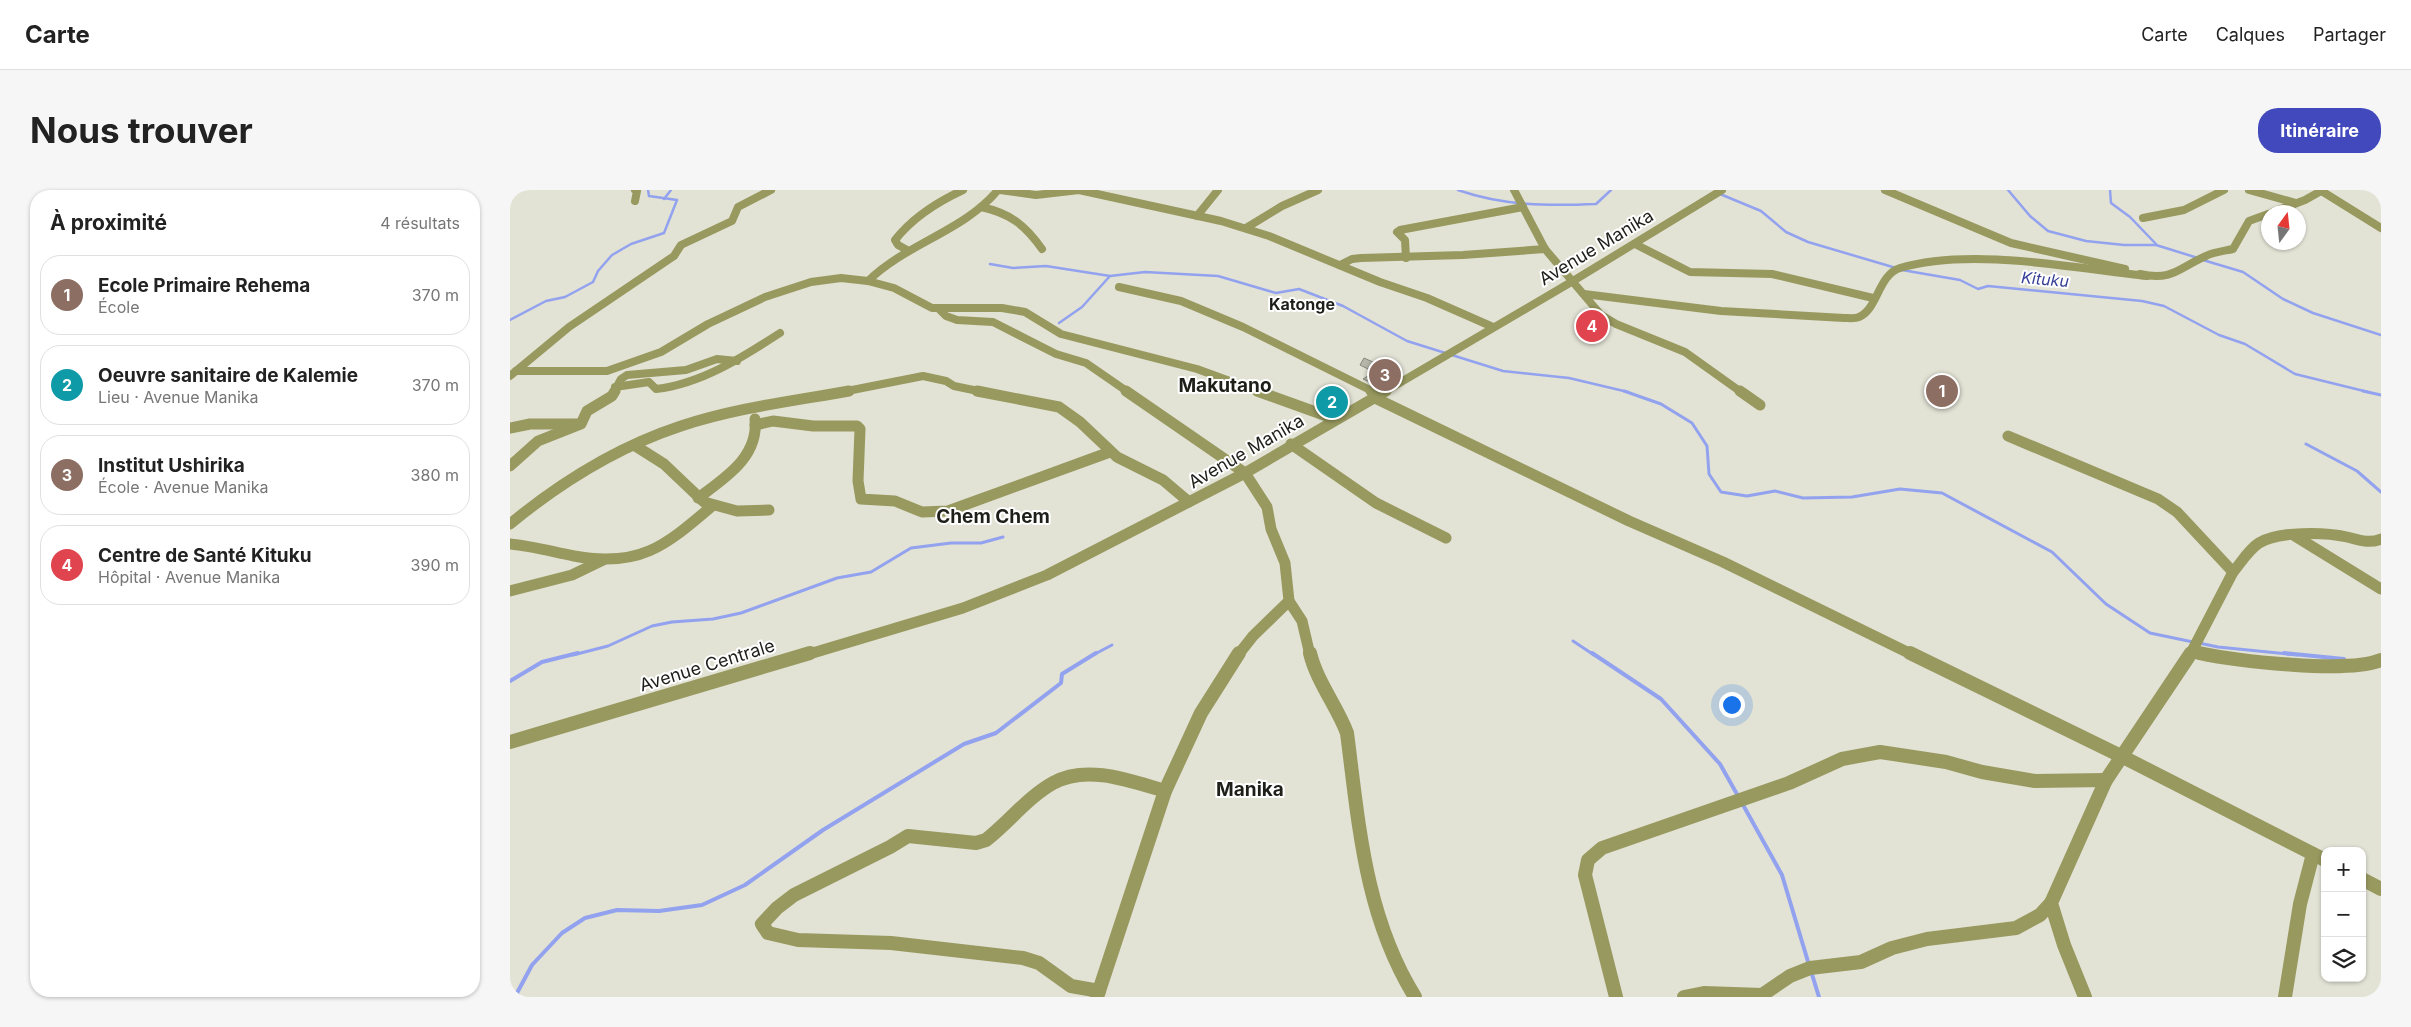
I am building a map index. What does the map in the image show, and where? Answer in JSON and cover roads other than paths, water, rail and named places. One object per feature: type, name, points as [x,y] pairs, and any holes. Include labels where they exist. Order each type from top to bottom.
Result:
[{"type":"street","points":[[635,190],[637,192],[635,201]]},
{"type":"street","points":[[513,374],[569,327],[674,256],[682,245],[732,220],[738,207],[771,190]]},
{"type":"street","points":[[907,250],[898,245],[895,240],[900,232],[924,213],[963,190]]},
{"type":"street","points":[[868,281],[882,267],[907,250],[959,222],[993,198],[999,190],[1036,195],[1079,190],[1246,228],[1427,298],[1493,327]]},
{"type":"street","points":[[1197,216],[1218,190]]},
{"type":"street","points":[[1246,228],[1282,206],[1318,190]]},
{"type":"street","points":[[1514,190],[1545,249],[1601,315],[1616,324],[1685,352],[1760,405]]},
{"type":"street","name":"Avenue Manika","points":[[914,623],[963,608],[1047,575],[1245,473],[1291,444],[1573,281],[1721,190]]},
{"type":"street","points":[[1885,190],[2011,242],[2076,256],[2147,276]]},
{"type":"street","points":[[2143,218],[2184,210],[2224,190]]},
{"type":"street","points":[[2248,190],[2298,204]]},
{"type":"street","points":[[2295,205],[2320,191],[2381,228]]},
{"type":"street","points":[[981,206],[1011,215],[1027,226],[1042,249]]},
{"type":"street","points":[[1406,258],[1406,240],[1397,232],[1400,230],[1522,207]]},
{"type":"street","points":[[1584,294],[1721,311],[1814,318],[1860,317],[1867,310],[1890,274],[1902,267],[1920,263],[1992,259],[2147,276],[2171,276],[2182,272],[2205,257],[2233,249],[2249,221],[2261,217]]},
{"type":"street","points":[[1635,244],[1690,272],[1772,274],[1873,298]]},
{"type":"street","points":[[1340,265],[1352,259],[1406,258],[1545,249]]},
{"type":"street","points":[[513,374],[607,371],[661,352],[740,308],[790,288],[827,279],[868,281],[894,288],[923,304],[938,309],[993,308],[1025,312],[1061,334],[1196,369],[1336,419]]},
{"type":"street","points":[[1120,287],[1181,301],[1243,326],[1375,396],[1629,521],[1723,562],[2123,757],[2319,857],[2300,904],[2285,997]]},
{"type":"street","points":[[938,309],[946,316],[957,320],[993,322],[1056,354],[1086,363],[1245,473],[1267,507],[1271,529],[1284,563],[1289,601],[1302,621],[1313,666],[1341,717],[1347,733],[1363,844],[1382,932],[1403,981],[1415,997]]},
{"type":"street","points":[[614,387],[649,382],[656,389],[665,389],[738,362],[780,333]]},
{"type":"street","points":[[510,466],[538,441],[581,424],[587,410],[612,396],[614,387],[627,375],[686,370],[717,358],[738,362]]},
{"type":"street","points":[[510,524],[582,472],[634,445],[694,422],[923,376],[946,381],[954,386],[1059,407],[1068,412],[1094,434],[1110,452],[1133,468],[1164,482],[1189,502]]},
{"type":"street","points":[[698,498],[730,472],[754,444],[756,435],[753,410]]},
{"type":"street","points":[[755,425],[773,421],[813,426],[857,426],[860,429],[858,480],[861,499],[875,502],[895,501],[916,511],[928,512],[949,511],[968,506],[997,492],[1050,476],[1110,452]]},
{"type":"street","points":[[510,428],[530,424],[581,424]]},
{"type":"street","points":[[2008,436],[2158,498],[2183,518],[2233,572]]},
{"type":"street","points":[[1291,444],[1376,503],[1446,538]]},
{"type":"street","points":[[634,445],[664,464],[698,498],[712,506],[737,511],[769,510]]},
{"type":"street","points":[[510,544],[603,560],[633,557],[652,552],[712,506]]},
{"type":"street","points":[[2294,535],[2381,589]]},
{"type":"street","points":[[1684,997],[1707,992],[1736,997],[1764,995],[1794,974],[1834,963],[1862,962],[1894,948],[1948,935],[1998,932],[2024,926],[2040,916],[2052,903],[2106,780],[2192,652],[2233,572],[2258,544],[2270,538],[2294,535],[2346,537],[2366,542],[2375,542],[2381,539]]},
{"type":"street","points":[[510,591],[572,575],[603,560]]},
{"type":"street","points":[[1165,791],[1114,777],[1072,777],[1054,782],[986,840],[976,842],[908,836],[891,849],[818,881],[771,913],[762,924],[768,933],[786,939],[891,943],[1023,958],[1039,963],[1071,986],[1098,994],[1165,791],[1210,700],[1233,661],[1268,620],[1289,601]]},
{"type":"street","name":"Avenue Centrale","points":[[510,742],[914,623]]},
{"type":"street","points":[[2192,652],[2245,662],[2278,664],[2370,665],[2381,660]]},
{"type":"street","points":[[1616,997],[1585,874],[1588,860],[1602,848],[1789,783],[1842,759],[1880,752],[1946,762],[1982,772],[2035,781],[2106,780]]},
{"type":"street","points":[[2366,881],[2381,889]]},
{"type":"street","points":[[2052,903],[2064,946],[2085,997]]},
{"type":"waterway","points":[[648,190],[649,196],[665,198]]},
{"type":"waterway","points":[[665,198],[671,190]]},
{"type":"waterway","points":[[1458,190],[1509,202],[1561,205],[1596,204],[1611,190]]},
{"type":"waterway","points":[[2008,190],[2030,216],[2048,231],[2086,241],[2124,245],[2156,245],[2198,258]]},
{"type":"waterway","points":[[2110,190],[2111,203],[2130,217],[2156,244]]},
{"type":"waterway","name":"Kituku","points":[[1720,194],[1761,211],[1786,232],[1808,242],[1896,268]]},
{"type":"waterway","points":[[510,320],[546,301],[565,297],[593,282],[598,271],[612,255],[631,244],[664,233],[677,200],[665,198]]},
{"type":"waterway","points":[[2203,260],[2243,272],[2283,299],[2313,313],[2381,335]]},
{"type":"waterway","points":[[990,264],[1013,268],[1046,266],[1110,276]]},
{"type":"waterway","name":"Kituku","points":[[1902,270],[1960,280],[1978,289],[1988,286],[2142,301],[2164,306],[2219,335],[2245,344],[2295,374],[2368,392]]},
{"type":"waterway","points":[[1110,276],[1145,272],[1218,276],[1276,293],[1299,289],[1343,306],[1407,341],[1503,371],[1569,378],[1624,391]]},
{"type":"waterway","points":[[1059,323],[1082,307],[1110,276]]},
{"type":"waterway","points":[[1624,391],[1661,404],[1692,423],[1707,446],[1709,474],[1721,492],[1747,496],[1775,491],[1803,498],[1852,497],[1900,489],[1942,493],[2052,552],[2106,604],[2150,633],[2193,642]]},
{"type":"waterway","name":"Kituku","points":[[2363,391],[2381,395]]},
{"type":"waterway","points":[[2306,444],[2357,471],[2381,492]]},
{"type":"waterway","points":[[573,655],[608,646],[652,626],[672,622],[713,619],[741,613],[837,578],[871,572],[911,548],[951,543],[981,543],[1003,537]]},
{"type":"waterway","points":[[1573,641],[1594,655]]},
{"type":"waterway","points":[[2199,643],[2218,647],[2297,655]]},
{"type":"waterway","points":[[1093,655],[1112,645]]},
{"type":"waterway","points":[[510,681],[542,662],[578,653]]},
{"type":"waterway","points":[[518,997],[517,993],[532,965],[562,933],[585,918],[617,910],[659,911],[702,905],[745,885],[823,830],[964,744],[996,733],[1061,683],[1062,674],[1096,653]]},
{"type":"waterway","points":[[1592,653],[1661,699],[1720,764],[1738,796]]},
{"type":"waterway","points":[[2284,653],[2344,659]]},
{"type":"waterway","points":[[1742,803],[1782,875],[1809,965]]},
{"type":"waterway","points":[[1811,971],[1819,997]]},
{"type":"place","name":"Centre de Santé Kituku","points":[[1592,326]]},
{"type":"place","name":"Institut Ushirika","points":[[1385,375]]},
{"type":"place","name":"Ecole Primaire Rehema","points":[[1942,391]]},
{"type":"place","name":"Oeuvre sanitaire de Kalemie","points":[[1332,402]]},
{"type":"district","name":"Katonge","points":[[1302,304]]},
{"type":"district","name":"Makutano","points":[[1225,385]]},
{"type":"district","name":"Chem Chem","points":[[993,516]]},
{"type":"district","name":"Manika","points":[[1250,789]]}]
